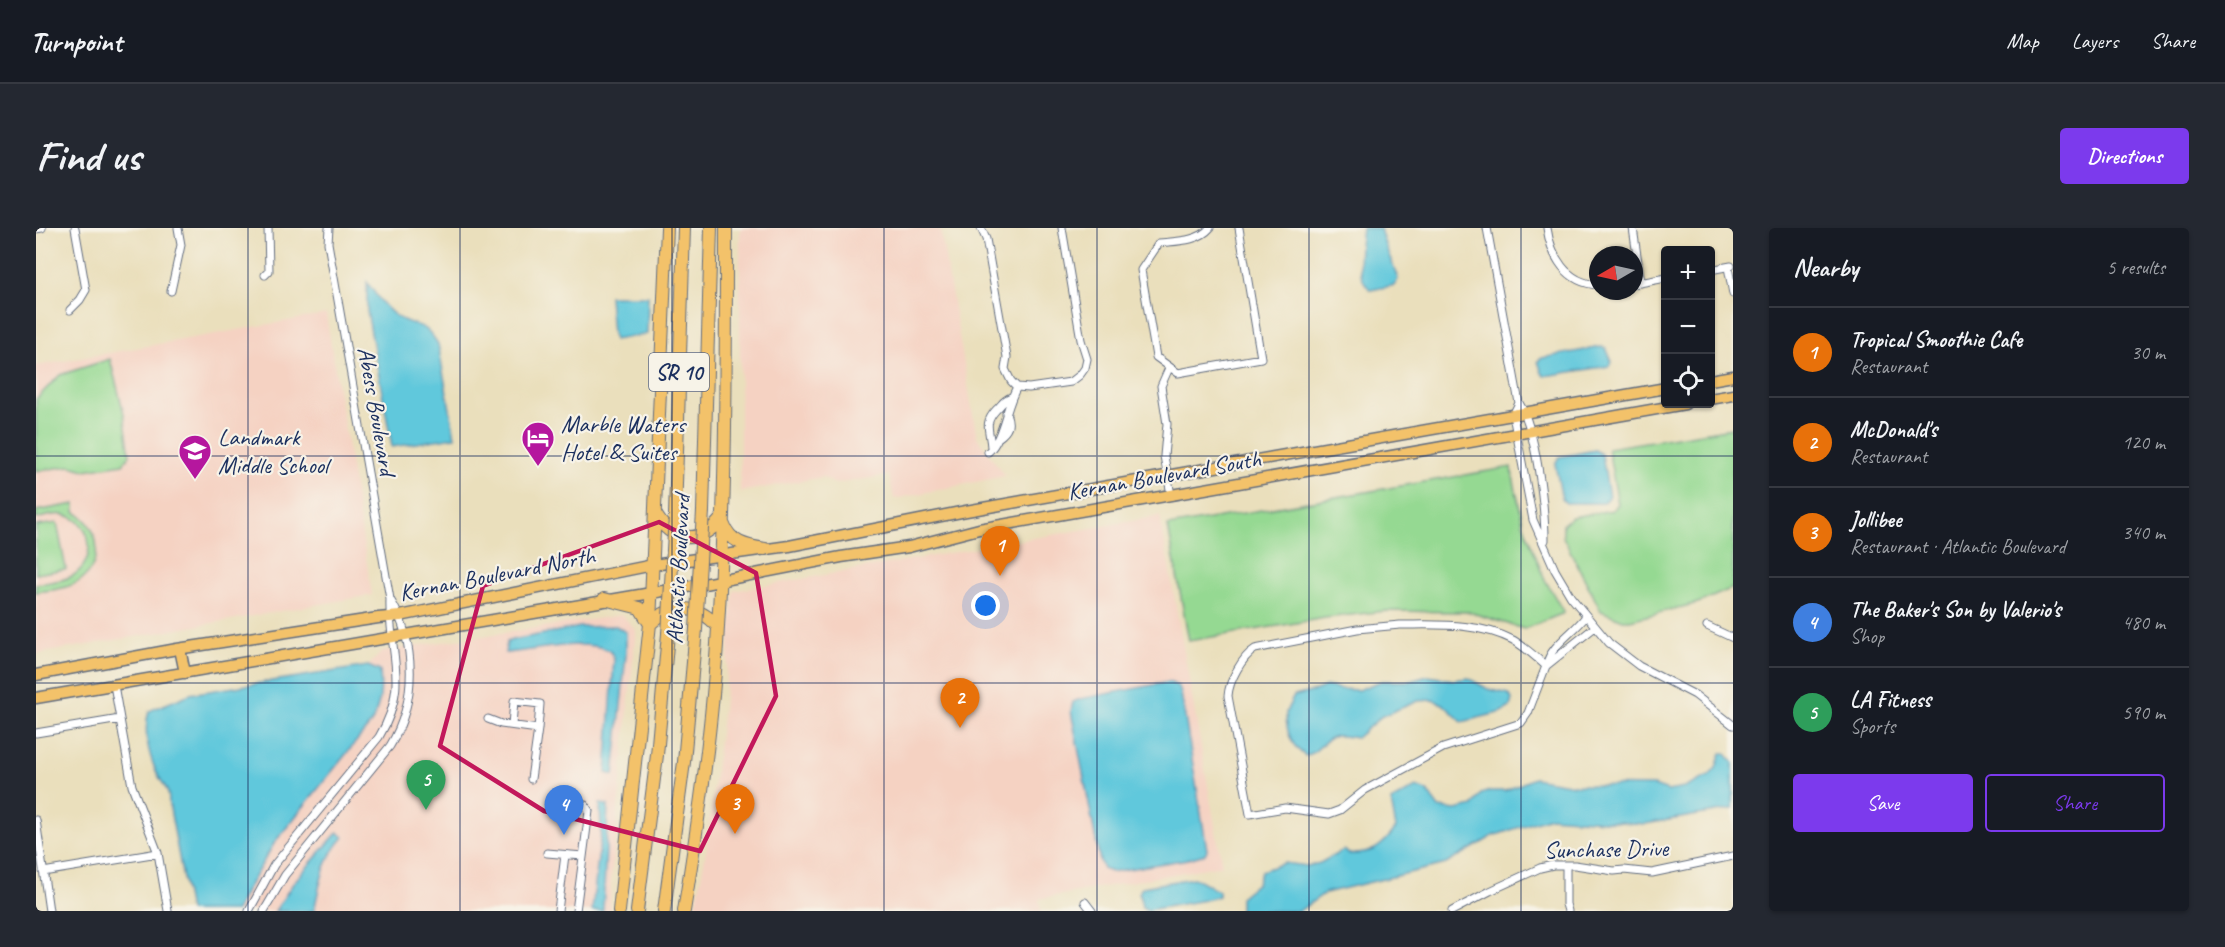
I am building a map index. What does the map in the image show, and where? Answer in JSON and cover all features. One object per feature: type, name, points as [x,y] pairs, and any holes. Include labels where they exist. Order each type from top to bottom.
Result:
[{"type":"highway","points":[[619,911],[650,624],[667,228]]},
{"type":"highway","name":"Atlantic Boulevard","points":[[637,911],[657,754],[668,634],[675,516],[684,228]]},
{"type":"highway","name":"Atlantic Boulevard","points":[[664,911],[684,762],[696,629],[703,511],[711,228]]},
{"type":"highway","points":[[684,911],[698,819],[718,627],[726,405],[726,228]]},
{"type":"highway","points":[[655,513],[667,530],[686,537],[706,533],[722,519]]},
{"type":"highway","points":[[722,519],[726,531],[733,539],[741,544],[765,549]]},
{"type":"highway","points":[[604,599],[640,608],[650,624]]},
{"type":"highway","points":[[650,624],[666,612],[685,608],[704,613],[718,627]]},
{"type":"main road","points":[[1715,379],[1733,376]]},
{"type":"main road","name":"Kernan Boulevard South","points":[[966,511],[1513,415],[1523,408],[1661,389]]},
{"type":"main road","points":[[1715,398],[1733,395]]},
{"type":"main road","name":"Kernan Boulevard South","points":[[651,593],[841,557],[909,547],[979,529],[1662,408]]},
{"type":"main road","name":"Kernan Boulevard North","points":[[36,675],[180,649],[395,617],[653,565],[765,549],[966,511]]},
{"type":"main road","name":"Kernan Boulevard North","points":[[36,698],[405,636],[604,599],[651,593]]},
{"type":"main road","points":[[180,649],[185,673]]},
{"type":"street","points":[[36,229],[42,228]]},
{"type":"street","points":[[70,310],[81,300],[86,290],[75,228]]},
{"type":"street","points":[[171,291],[181,245],[178,228]]},
{"type":"street","points":[[265,276],[269,271],[268,228]]},
{"type":"street","name":"Abess Boulevard","points":[[264,911],[285,875],[390,746],[408,700],[410,683],[410,661],[405,636],[395,617],[390,599],[328,243],[329,228]]},
{"type":"street","points":[[981,228],[986,238],[1007,357],[1005,369],[1017,387],[1029,388],[1071,382],[1085,368],[1087,359],[1081,340],[1062,228]]},
{"type":"street","points":[[1210,228],[1205,234],[1196,238],[1159,243],[1141,270],[1156,357],[1169,368],[1182,373],[1261,358],[1239,228]]},
{"type":"street","points":[[1487,228],[1545,512],[1545,543]]},
{"type":"street","points":[[1546,228],[1553,254],[1558,263],[1576,278],[1589,282]]},
{"type":"street","points":[[1633,228],[1634,246]]},
{"type":"street","points":[[1715,269],[1731,266],[1733,294]]},
{"type":"street","points":[[1643,282],[1661,279]]},
{"type":"street","points":[[1169,368],[1161,386],[1167,424],[1164,456],[1172,495]]},
{"type":"street","points":[[1011,397],[1003,400],[997,410],[990,415],[988,423],[990,451],[998,438],[1011,397],[1017,387]]},
{"type":"street","points":[[1513,415],[1533,520],[1555,570],[1571,597],[1609,643],[1639,666],[1695,695],[1732,722]]},
{"type":"street","points":[[1546,666],[1513,640],[1457,625],[1378,626],[1255,649],[1247,654],[1228,688],[1250,813],[1286,808],[1329,814],[1340,810],[1365,790],[1443,748],[1521,723],[1528,713],[1546,666],[1548,658],[1586,616]]},
{"type":"street","name":"Abess Boulevard","points":[[249,911],[274,865],[382,733],[393,705],[398,678],[392,638],[395,617]]},
{"type":"street","points":[[1707,626],[1733,638]]},
{"type":"street","points":[[1546,666],[1596,627]]},
{"type":"street","points":[[114,685],[132,786],[158,853],[168,911]]},
{"type":"street","points":[[512,725],[514,701],[540,704],[531,779]]},
{"type":"street","points":[[36,733],[120,719]]},
{"type":"street","points":[[488,719],[538,729]]},
{"type":"street","points":[[552,801],[585,805],[589,811],[576,911]]},
{"type":"street","points":[[36,820],[50,911]]},
{"type":"street","points":[[43,872],[158,853]]},
{"type":"street","points":[[547,853],[582,856]]},
{"type":"street","points":[[558,911],[565,855]]},
{"type":"street","name":"Sunchase Drive","points":[[1452,911],[1465,909],[1490,891],[1531,872],[1553,865],[1614,872],[1624,870],[1652,873],[1733,856]]},
{"type":"street","points":[[1566,866],[1568,911]]},
{"type":"street","points":[[1085,902],[1092,911]]},
{"type":"highlighted area","points":[[659,522],[756,573],[776,696],[700,851],[544,811],[440,746],[483,586]]},
{"type":"shaded area","points":[[740,228],[940,228],[977,437],[1005,476],[894,499],[889,475],[835,484],[823,477],[740,492]]},
{"type":"shaded area","name":"Landmark Middle School","points":[[326,314],[372,595],[36,654],[36,366]]},
{"type":"shaded area","points":[[1160,516],[1222,865],[1039,899],[1041,911],[695,911],[706,851],[734,591]]},
{"type":"shaded area","points":[[622,615],[636,630],[611,880],[610,911],[236,911],[275,842],[372,722],[380,671],[368,666],[383,651]]},
{"type":"green space","points":[[110,359],[124,414],[130,455],[123,464],[85,470],[70,466],[36,471],[36,399],[60,375]]},
{"type":"green space","points":[[1733,428],[1733,588],[1698,603],[1630,620],[1623,620],[1601,611],[1563,537],[1563,524],[1572,517],[1613,510],[1618,504],[1608,448]]},
{"type":"green space","points":[[1511,467],[1523,523],[1543,576],[1564,613],[1524,629],[1469,612],[1385,611],[1325,618],[1189,641],[1168,526]]},
{"type":"green space","points":[[75,504],[75,512],[90,526],[94,535],[96,554],[94,563],[89,572],[76,583],[60,589],[36,592],[36,584],[68,578],[80,570],[86,561],[89,542],[81,525],[74,519],[57,514],[36,519],[36,511]]},
{"type":"green space","points":[[57,523],[66,569],[36,574],[36,526]]},
{"type":"water","points":[[1362,228],[1380,228],[1398,279],[1395,285],[1371,290],[1362,278],[1359,253]]},
{"type":"water","points":[[367,282],[390,311],[399,318],[424,328],[438,344],[455,437],[392,447],[367,311]]},
{"type":"water","points":[[609,296],[648,296],[647,334],[614,340]]},
{"type":"water","points":[[1606,348],[1612,362],[1609,366],[1545,376],[1538,361],[1542,358]]},
{"type":"water","points":[[1595,450],[1602,455],[1609,497],[1604,503],[1566,503],[1562,499],[1555,464],[1559,457]]},
{"type":"water","points":[[616,626],[626,632],[626,654],[614,775],[606,773],[614,659],[610,652],[595,646],[570,645],[505,653],[507,642],[512,640],[580,627]]},
{"type":"water","points":[[368,666],[380,671],[381,678],[380,697],[372,722],[275,842],[236,911],[189,911],[168,793],[157,773],[149,750],[146,726],[149,711],[190,694]]},
{"type":"water","points":[[1428,676],[1454,680],[1468,678],[1488,689],[1509,694],[1512,699],[1510,707],[1502,712],[1462,722],[1443,704],[1433,700],[1418,701],[1382,716],[1356,738],[1335,736],[1306,756],[1290,738],[1286,713],[1294,696],[1326,686],[1358,690],[1381,681],[1410,681]]},
{"type":"water","points":[[1169,682],[1178,686],[1181,693],[1207,850],[1205,854],[1188,859],[1111,872],[1103,869],[1100,861],[1071,711],[1073,702]]},
{"type":"water","points":[[1721,753],[1725,753],[1733,762],[1733,809],[1645,824],[1550,817],[1493,836],[1446,864],[1325,893],[1299,911],[1240,911],[1240,897],[1257,883],[1261,871],[1284,863],[1307,866],[1320,863],[1344,850],[1349,854],[1357,854],[1376,848],[1396,828],[1391,801],[1416,787],[1427,791],[1439,808],[1456,810],[1473,806],[1481,794],[1490,791],[1505,791],[1534,778],[1574,785],[1654,786],[1668,791],[1684,788],[1709,776],[1716,768]]},
{"type":"water","points":[[600,804],[608,805],[603,911],[592,911],[601,832]]},
{"type":"water","points":[[338,832],[344,837],[327,863],[314,911],[275,911],[294,882]]},
{"type":"water","points":[[1193,878],[1219,891],[1219,896],[1148,910],[1142,907],[1139,892],[1143,887]]},
{"type":"place","name":"Marble Waters Hotel & Suites","points":[[538,467]]},
{"type":"place","name":"Landmark Middle School","points":[[195,480]]},
{"type":"place","name":"Tropical Smoothie Cafe","points":[[1000,576]]},
{"type":"place","name":"McDonald's","points":[[960,728]]},
{"type":"place","name":"LA Fitness","points":[[426,810]]},
{"type":"place","name":"Jollibee","points":[[735,834]]},
{"type":"place","name":"The Baker's Son by Valerio's","points":[[564,835]]}]
